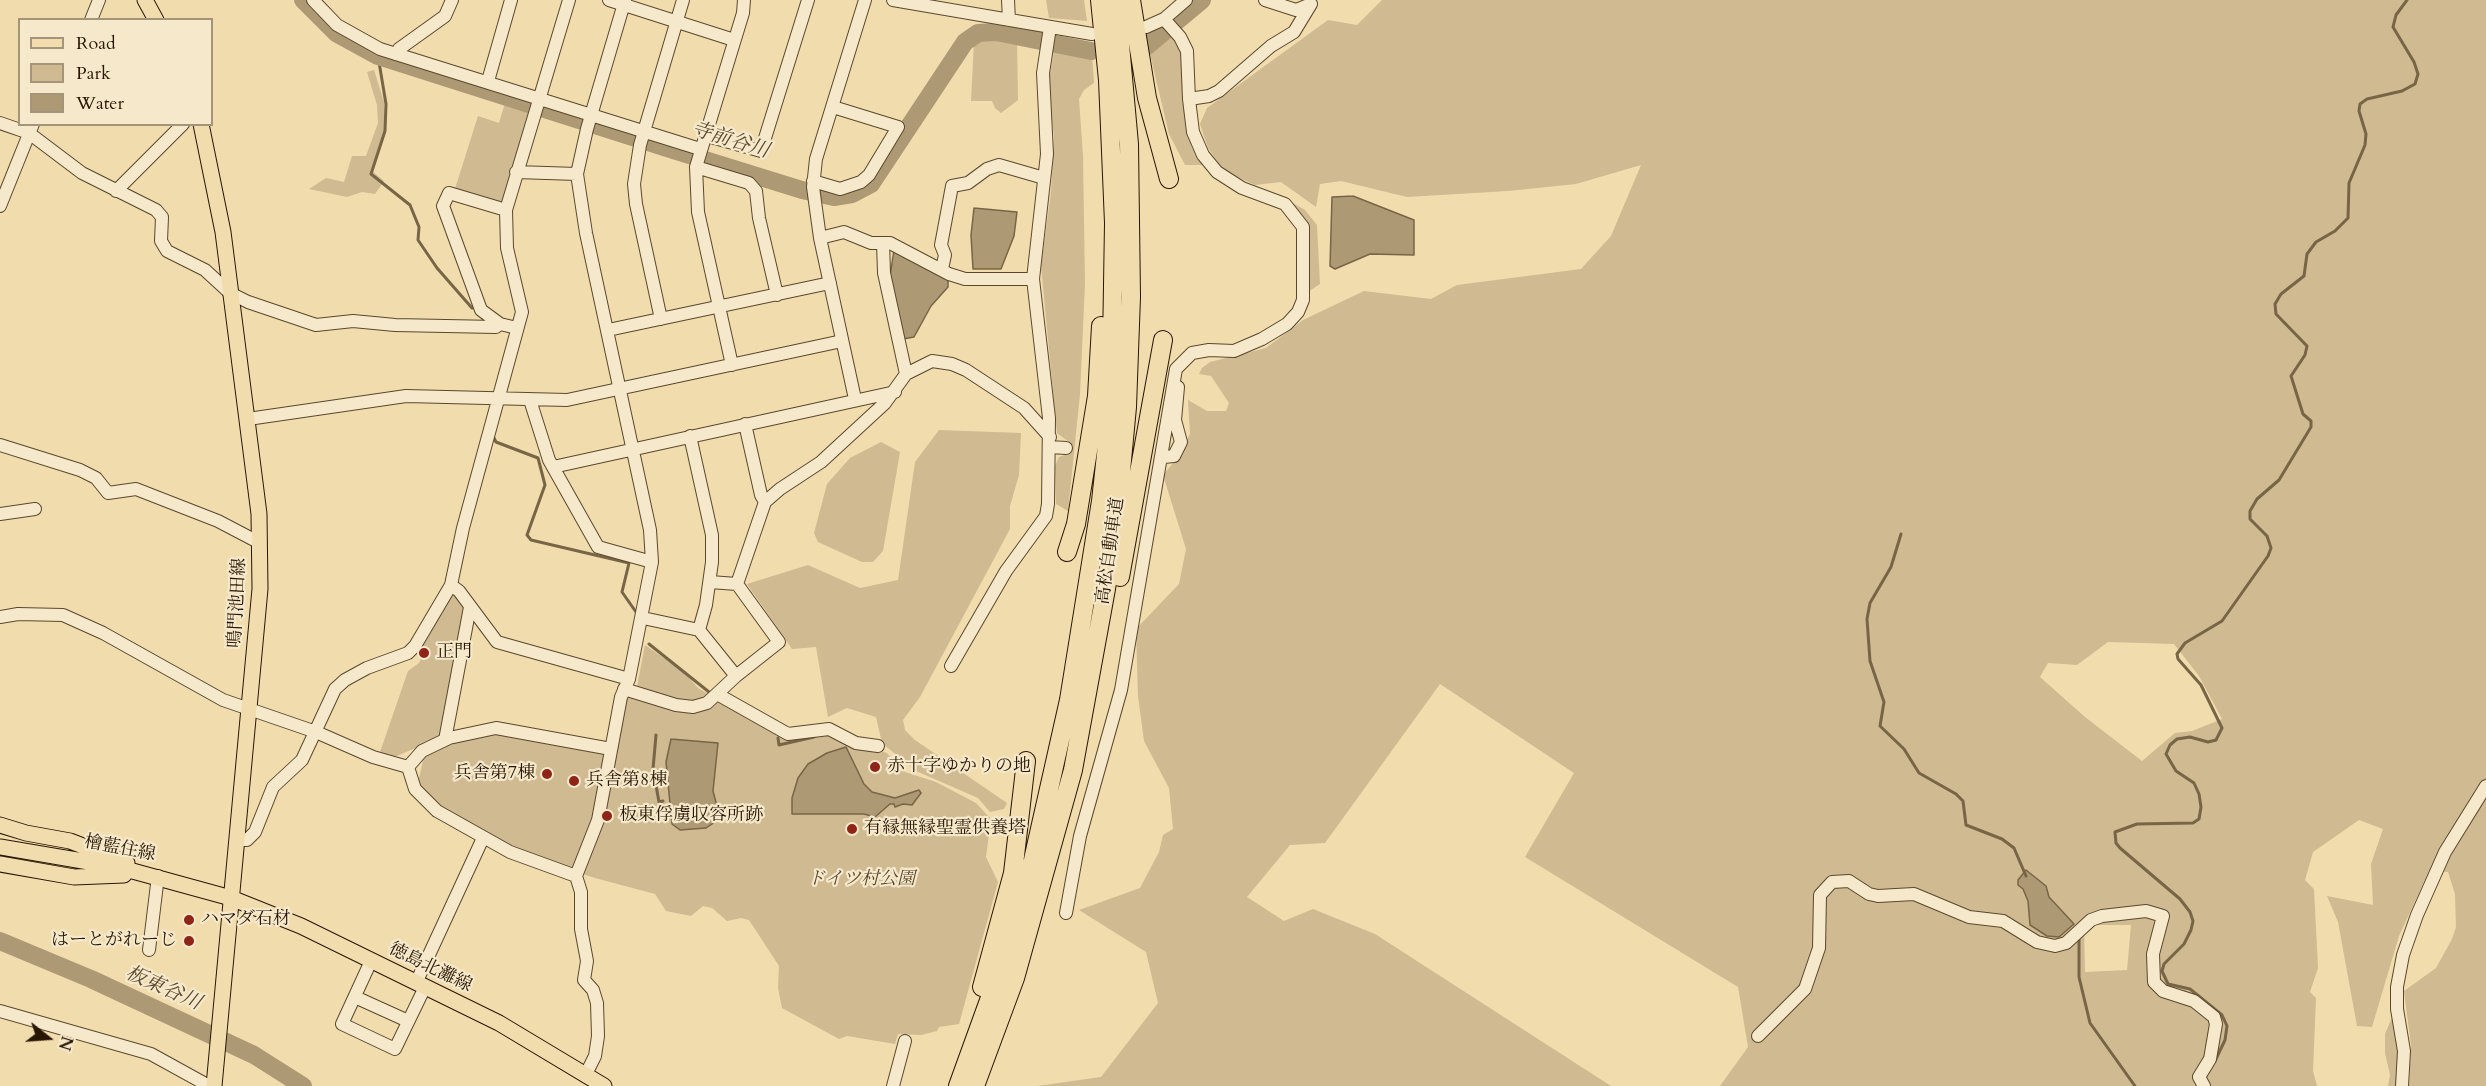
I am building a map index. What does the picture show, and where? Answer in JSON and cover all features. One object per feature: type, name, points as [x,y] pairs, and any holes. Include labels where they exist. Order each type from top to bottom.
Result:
[{"type":"highway","name":"高松自動車道","points":[[958,1086],[1000,970],[1033,860],[1069,700],[1101,501],[1111,408],[1114,223],[1108,80],[1100,0]]},
{"type":"highway","name":"高松自動車道","points":[[975,1086],[1016,978],[1073,770],[1087,703],[1109,567],[1127,407],[1131,297],[1129,144],[1116,0]]},
{"type":"highway","points":[[1131,0],[1147,98],[1169,179]]},
{"type":"highway","points":[[1067,552],[1076,524],[1097,396],[1103,304],[1114,223]]},
{"type":"highway","points":[[1087,703],[1107,644],[1163,340]]},
{"type":"highway","points":[[952,1086],[1013,873],[1026,761]]},
{"type":"main road","points":[[146,0],[155,18]]},
{"type":"main road","name":"鳴門池田線","points":[[201,126],[214,178],[260,514],[260,590],[223,999],[213,1084]]},
{"type":"main road","points":[[0,825],[26,833],[70,841],[116,857],[152,875]]},
{"type":"main road","name":"檜藍住線","points":[[0,847],[152,875],[231,898]]},
{"type":"main road","points":[[0,864],[74,877],[152,875]]},
{"type":"main road","name":"徳島北灘線","points":[[231,898],[301,926],[499,1023],[604,1086]]},
{"type":"street","points":[[92,18],[99,0]]},
{"type":"street","points":[[313,0],[337,25],[380,50],[488,81],[538,104],[642,137],[698,158],[749,183],[756,191],[759,218],[777,295]]},
{"type":"street","points":[[396,54],[399,49],[445,16],[452,0]]},
{"type":"street","points":[[488,81],[511,0]]},
{"type":"street","points":[[236,840],[247,840],[255,832],[273,787],[302,760],[335,690],[345,680],[367,668],[408,653],[415,646],[451,585],[463,528],[522,312],[507,248],[506,210],[569,0]]},
{"type":"street","points":[[609,0],[625,2],[734,40]]},
{"type":"street","points":[[661,319],[636,204],[634,184],[642,137],[683,0]]},
{"type":"street","points":[[732,365],[698,212],[698,158],[744,0]]},
{"type":"street","points":[[704,135],[761,151],[808,0]]},
{"type":"street","points":[[855,399],[820,238],[813,189],[816,159],[865,0]]},
{"type":"street","points":[[893,0],[1009,20],[1049,37],[1092,34]]},
{"type":"street","points":[[1008,0],[1009,20]]},
{"type":"street","points":[[1146,27],[1168,23],[1186,0]]},
{"type":"street","points":[[1189,99],[1209,96],[1219,91],[1271,46],[1294,32],[1311,4],[1296,10],[1265,0]]},
{"type":"street","points":[[585,1076],[595,1056],[598,1036],[597,1003],[593,990],[584,980],[587,961],[581,929],[581,892],[576,876],[596,826],[611,749],[643,618],[652,562],[651,530],[586,233],[577,174],[589,121],[625,2]]},
{"type":"street","points":[[1066,913],[1080,836],[1120,690],[1172,378],[1181,362],[1192,353],[1209,350],[1233,351],[1262,339],[1287,324],[1298,312],[1303,300],[1303,227],[1285,204],[1242,188],[1217,172],[1203,155],[1193,132],[1187,51],[1168,23]]},
{"type":"street","points":[[951,666],[1006,571],[1046,516],[1050,442],[1033,279],[1047,154],[1043,73],[1049,37]]},
{"type":"street","points":[[813,189],[840,189],[861,182],[869,175],[898,127],[833,107]]},
{"type":"street","points":[[0,123],[31,129],[82,173],[156,210],[162,217],[161,241],[167,251],[218,279],[230,292],[248,302],[316,325],[352,321],[416,326],[496,327],[500,324]]},
{"type":"street","points":[[116,191],[181,126]]},
{"type":"street","points":[[0,206],[31,129]]},
{"type":"street","points":[[942,269],[945,255],[941,245],[952,186],[968,183],[999,165],[1044,178]]},
{"type":"street","points":[[516,172],[577,174]]},
{"type":"street","points":[[506,210],[448,193],[443,206],[481,310],[500,324],[517,328]]},
{"type":"street","points":[[820,238],[844,232],[871,243],[890,243],[965,279],[1033,279]]},
{"type":"street","points":[[883,243],[884,273],[906,374]]},
{"type":"street","points":[[608,330],[830,283]]},
{"type":"street","points":[[248,419],[406,396],[567,400],[842,341]]},
{"type":"street","points":[[737,584],[765,502],[780,489],[821,462],[895,392],[906,374],[932,361],[952,364],[966,370],[1024,408],[1050,442],[1066,448]]},
{"type":"street","points":[[1164,457],[1174,456],[1181,442],[1175,420],[1181,362]]},
{"type":"street","points":[[553,467],[895,392]]},
{"type":"street","points":[[530,400],[553,467],[598,547],[652,562]]},
{"type":"street","points":[[745,424],[761,495],[765,502]]},
{"type":"street","points":[[690,436],[712,535],[710,582],[699,630]]},
{"type":"street","points":[[0,445],[80,470],[96,478],[108,493],[136,489],[218,521],[260,543]]},
{"type":"street","points":[[0,514],[35,509]]},
{"type":"street","points":[[710,582],[737,584]]},
{"type":"street","points":[[451,585],[459,591],[497,642],[627,684],[676,705],[693,707],[707,703],[778,642],[737,584]]},
{"type":"street","points":[[445,740],[470,607]]},
{"type":"street","points":[[0,617],[18,614],[63,615],[103,633],[198,688],[315,732],[374,758],[408,767]]},
{"type":"street","points":[[643,618],[699,630],[736,676]]},
{"type":"street","points":[[717,694],[788,734],[829,729],[856,743],[878,746]]},
{"type":"street","points":[[408,767],[422,751],[445,740],[496,728],[611,749]]},
{"type":"street","points":[[408,767],[415,789],[428,803],[483,838],[527,860],[576,876]]},
{"type":"street","points":[[2402,1086],[2404,1051],[2397,1009],[2397,987],[2403,955],[2417,915],[2445,852],[2486,786]]},
{"type":"street","points":[[371,961],[342,1024],[395,1049],[483,838]]},
{"type":"street","points":[[149,950],[152,875]]},
{"type":"street","points":[[1758,1036],[1805,989],[1819,948],[1820,895],[1832,882],[1849,881],[1869,894],[1878,896],[1914,894],[1969,917],[2003,921],[2037,942],[2055,946],[2066,943],[2091,920],[2102,916],[2146,911],[2163,916],[2153,954],[2154,982],[2163,991],[2194,1001],[2214,1017],[2216,1024],[2214,1043],[2210,1059],[2199,1077],[2203,1083]]},
{"type":"street","points":[[355,996],[408,1021]]},
{"type":"street","points":[[0,1011],[151,1054],[213,1084]]},
{"type":"street","points":[[893,1086],[905,1041]]},
{"type":"green space","points":[[1046,0],[1084,0],[1087,21],[1049,18]]},
{"type":"green space","points":[[1382,0],[2486,0],[2486,1086],[2409,1086],[2411,1045],[2404,991],[2436,968],[2452,939],[2456,927],[2455,894],[2448,872],[2429,871],[2399,936],[2372,1027],[2357,1026],[2338,922],[2327,896],[2373,905],[2371,864],[2383,829],[2359,820],[2313,852],[2305,880],[2314,889],[2318,968],[2310,992],[2316,998],[2313,1071],[2317,1086],[1720,1086],[1748,1047],[1738,987],[1525,857],[1574,773],[1440,684],[1325,843],[1290,845],[1247,897],[1284,921],[1313,909],[1375,934],[1611,1086],[1037,1086],[1101,1077],[1158,1003],[1146,952],[1079,910],[1140,888],[1159,852],[1163,835],[1173,829],[1169,788],[1144,741],[1138,696],[1136,629],[1179,584],[1186,549],[1163,475],[1179,456],[1190,434],[1188,400],[1207,411],[1226,411],[1229,403],[1211,376],[1199,374],[1202,368],[1210,362],[1266,348],[1303,320],[1364,291],[1431,299],[1457,285],[1581,269],[1611,236],[1641,165],[1576,184],[1407,197],[1341,181],[1320,184],[1316,207],[1281,182],[1255,185],[1224,171],[1208,148],[1200,124],[1207,108],[1328,20],[1357,25]],"holes":[[[2108,642],[2174,644],[2199,676],[2222,719],[2192,731],[2175,733],[2142,761],[2085,717],[2040,677],[2048,663],[2077,665]],[[2084,925],[2131,925],[2127,970],[2085,972]]]},
{"type":"green space","points":[[984,36],[1017,40],[1018,100],[1001,113],[992,101],[971,101],[974,42]]},
{"type":"green space","points":[[1173,36],[1183,55],[1185,109],[1192,148],[1203,165],[1185,165],[1169,134],[1150,54]]},
{"type":"green space","points":[[1054,51],[1092,54],[1094,83],[1084,90],[1079,99],[1083,156],[1085,284],[1080,394],[1068,511],[1056,504],[1055,466],[1059,457],[1067,454],[1069,442],[1057,433],[1041,266],[1051,192],[1054,137],[1048,85]]},
{"type":"green space","points":[[374,70],[384,102],[386,130],[371,170],[384,181],[375,194],[362,192],[347,197],[309,189],[326,178],[344,182],[352,156],[366,156],[378,123],[377,105],[367,72]]},
{"type":"green space","points":[[505,103],[531,111],[503,205],[454,192],[478,116],[499,123]]},
{"type":"green space","points":[[1286,199],[1305,210],[1317,225],[1320,284],[1308,292],[1307,228],[1300,213]]},
{"type":"green space","points":[[939,430],[1021,433],[1019,475],[1010,506],[1010,529],[920,697],[903,720],[905,730],[915,740],[1007,803],[1004,809],[990,812],[978,798],[916,771],[882,743],[876,717],[847,708],[828,717],[816,647],[792,649],[747,584],[808,565],[860,588],[898,580],[915,462]]},
{"type":"green space","points":[[881,442],[900,452],[883,551],[873,562],[862,562],[818,542],[814,533],[827,484],[850,458]]},
{"type":"green space","points":[[449,594],[458,594],[465,602],[443,732],[432,741],[392,758],[379,755],[408,671],[419,663],[422,656],[418,655]]},
{"type":"green space","name":"ドイツ村公園","points":[[645,645],[684,672],[698,688],[784,738],[827,732],[887,753],[905,772],[936,782],[976,803],[991,819],[986,857],[998,882],[959,1024],[939,1027],[937,1031],[921,1035],[898,1034],[895,1044],[847,1036],[839,1039],[782,1008],[778,988],[779,966],[749,920],[741,918],[727,921],[712,908],[703,906],[691,916],[666,911],[655,894],[595,878],[528,856],[447,814],[417,788],[424,756],[454,742],[494,734],[615,756],[625,701],[637,687]]},
{"type":"green space","points":[[2393,1015],[2400,1054],[2397,1086],[2388,1086],[2390,1075],[2385,1053],[2385,1034]]},
{"type":"water","points":[[1353,196],[1414,220],[1414,255],[1370,254],[1335,269],[1330,266],[1332,197]]},
{"type":"water","points":[[974,208],[1017,212],[1014,236],[1001,269],[973,269],[971,235]]},
{"type":"water","points":[[894,250],[948,278],[948,287],[931,306],[914,337],[903,339],[890,276]]},
{"type":"water","points":[[671,739],[718,743],[713,791],[719,814],[718,820],[706,828],[680,830],[672,824],[666,762]]},
{"type":"water","points":[[846,747],[864,784],[872,792],[895,798],[919,790],[921,793],[912,805],[903,804],[895,807],[894,804],[890,804],[875,817],[864,814],[792,814],[792,798],[798,778],[808,764],[827,753]]},
{"type":"water","points":[[2026,870],[2046,886],[2049,897],[2074,924],[2059,937],[2047,936],[2030,925],[2028,901],[2023,889],[2018,885],[2018,880]]},
{"type":"waterway","name":"寺前谷川","points":[[303,0],[336,33],[378,56],[802,190],[834,197],[852,194],[871,184],[965,42],[978,33],[996,32],[1091,51]]},
{"type":"waterway","name":"寺前谷川","points":[[1147,46],[1202,0]]},
{"type":"waterway","points":[[2215,1061],[2225,1040],[2227,1026],[2222,1015],[2190,989],[2168,984],[2162,971],[2164,964],[2184,944],[2191,930],[2193,921],[2190,912],[2180,899],[2120,848],[2116,843],[2115,832],[2137,824],[2193,823],[2199,819],[2201,807],[2194,783],[2176,771],[2166,754],[2170,745],[2177,739],[2190,737],[2208,742],[2216,740],[2222,728],[2201,685],[2178,659],[2177,654],[2185,643],[2222,621],[2268,556],[2271,548],[2267,536],[2250,519],[2250,511],[2257,499],[2279,480],[2311,427],[2311,421],[2303,414],[2291,376],[2305,355],[2307,346],[2276,314],[2275,304],[2281,294],[2304,276],[2307,254],[2316,242],[2335,231],[2348,218],[2349,183],[2365,145],[2366,134],[2359,111],[2360,104],[2367,99],[2402,91],[2415,84],[2418,74],[2414,62],[2393,27],[2396,15],[2407,0]]},
{"type":"waterway","points":[[378,56],[386,104],[385,131],[371,174],[410,205],[419,227],[418,240],[437,268],[472,308]]},
{"type":"waterway","points":[[493,436],[496,442],[538,458],[545,485],[527,535],[531,540],[629,563],[622,592],[636,612]]},
{"type":"waterway","points":[[1901,534],[1891,567],[1870,603],[1867,619],[1870,661],[1884,702],[1880,726],[1904,749],[1919,773],[1956,794],[1963,801],[1966,825],[2002,839],[2014,848],[2026,876]]},
{"type":"waterway","points":[[649,644],[709,692]]},
{"type":"waterway","points":[[656,735],[653,769],[659,802],[663,801]]},
{"type":"waterway","points":[[778,738],[779,745],[814,737]]},
{"type":"waterway","points":[[2079,937],[2079,977],[2090,1023],[2135,1086]]},
{"type":"waterway","name":"板東谷川","points":[[0,941],[91,979],[254,1055],[303,1086]]},
{"type":"place","name":"正門","points":[[424,653]]},
{"type":"place","name":"赤十字ゆかりの地","points":[[875,767]]},
{"type":"place","name":"兵舎第7棟","points":[[547,774]]},
{"type":"place","name":"兵舎第8棟","points":[[574,781]]},
{"type":"place","name":"板東俘虜収容所跡","points":[[607,816]]},
{"type":"place","name":"有縁無縁聖霊供養塔","points":[[852,829]]},
{"type":"place","name":"ハマダ石材","points":[[189,920]]},
{"type":"place","name":"はーとがれーじ","points":[[189,941]]}]
